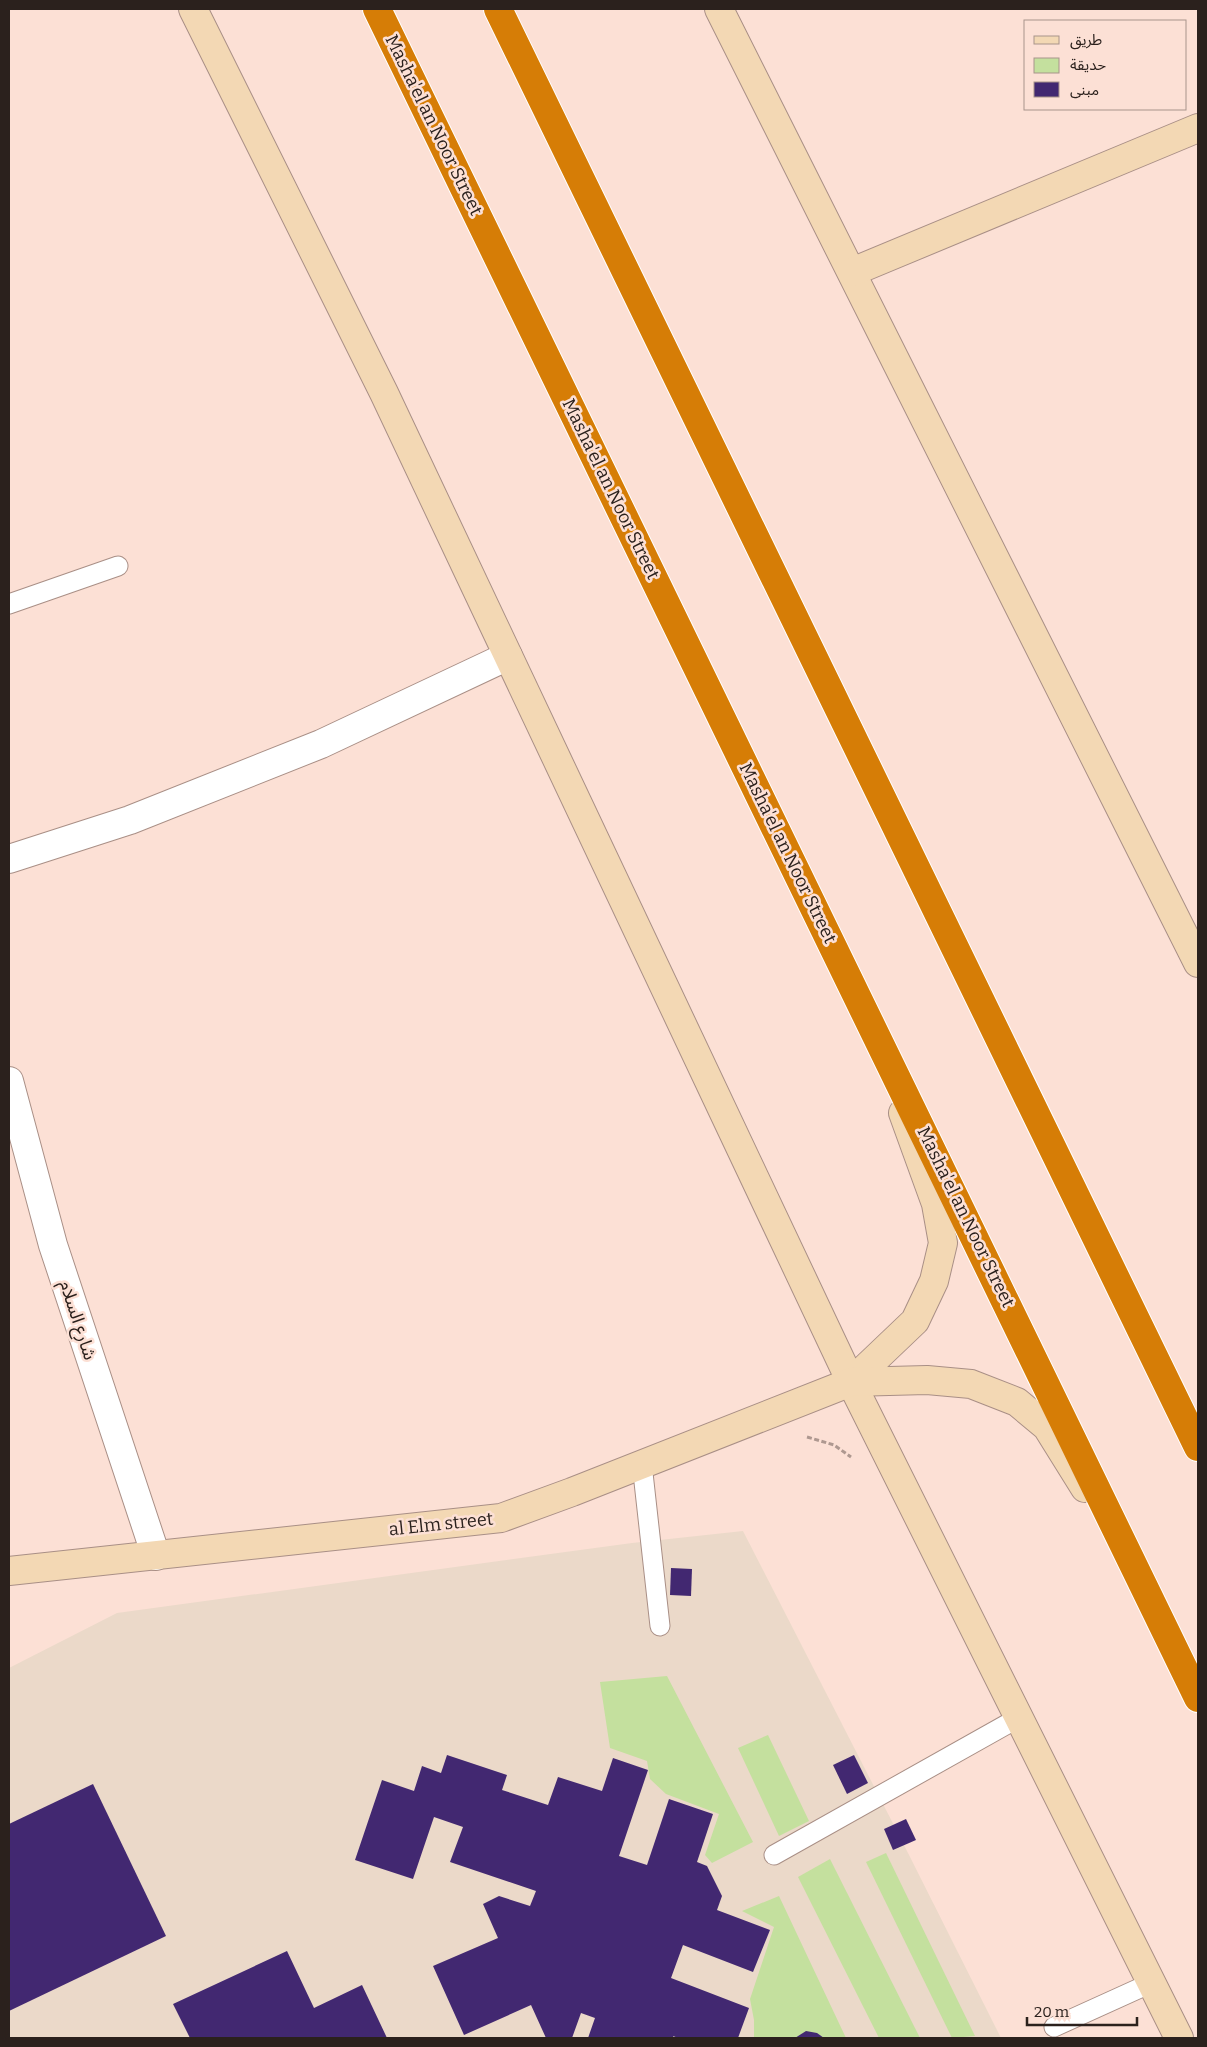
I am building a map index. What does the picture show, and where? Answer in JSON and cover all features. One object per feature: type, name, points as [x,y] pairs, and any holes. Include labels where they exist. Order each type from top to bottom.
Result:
[{"type":"highway","name":"Masha'el an Noor Street","points":[[377,9],[866,1011],[1198,1698]]},
{"type":"highway","points":[[498,9],[1198,1447]]},
{"type":"street","points":[[193,9],[384,393],[851,1382],[1178,2036]]},
{"type":"street","points":[[719,9],[1198,963]]},
{"type":"street","points":[[852,272],[1198,128]]},
{"type":"street","points":[[9,859],[130,820],[322,744],[508,656]]},
{"type":"street","points":[[851,1382],[915,1321],[934,1281],[944,1243],[936,1204],[866,1011]]},
{"type":"street","name":"شارع السلام","points":[[9,1081],[53,1245],[156,1556]]},
{"type":"street","points":[[851,1382],[927,1380],[970,1384],[1017,1402],[1047,1427],[1143,1583]]},
{"type":"street","name":"al Elm street","points":[[9,1572],[501,1518],[851,1382]]},
{"type":"lane","points":[[9,604],[118,566]]},
{"type":"lane","points":[[642,1464],[660,1626]]},
{"type":"lane","points":[[774,1855],[1018,1718]]},
{"type":"lane","points":[[1054,2027],[1151,1983]]},
{"type":"path","points":[[802,1437],[810,1437],[834,1445],[855,1460]]},
{"type":"shaded area","points":[[743,1531],[1001,2038],[9,2038],[9,1668],[117,1613],[632,1543]]},
{"type":"green space","points":[[667,1676],[753,1842],[712,1863],[705,1855],[719,1814],[666,1794],[650,1779],[647,1761],[610,1748],[600,1682]]},
{"type":"green space","points":[[768,1735],[809,1821],[779,1836],[738,1748]]},
{"type":"green space","points":[[886,1853],[975,2036],[952,2038],[866,1862]]},
{"type":"green space","points":[[830,1859],[920,2038],[879,2038],[798,1877]]},
{"type":"green space","points":[[779,1896],[846,2038],[754,2038],[754,2020],[750,1999],[774,1927],[742,1911]]},
{"type":"building","points":[[671,1568],[692,1569],[691,1596],[670,1595]]},
{"type":"building","points":[[447,1755],[507,1775],[502,1790],[548,1805],[558,1777],[602,1791],[613,1758],[648,1770],[619,1856],[647,1865],[669,1799],[713,1814],[697,1862],[707,1866],[722,1896],[717,1910],[770,1930],[753,1972],[683,1945],[671,1978],[749,2008],[738,2038],[678,2038],[673,2036],[674,2038],[588,2038],[595,2018],[581,2013],[572,2038],[546,2038],[531,2005],[464,2035],[433,1966],[498,1938],[483,1904],[499,1896],[530,1906],[536,1891],[450,1862],[463,1827],[434,1817],[413,1879],[355,1860],[382,1780],[414,1791],[422,1766],[441,1773]]},
{"type":"building","points":[[854,1755],[868,1783],[847,1794],[833,1765]]},
{"type":"building","points":[[93,1784],[166,1936],[9,2011],[9,1824]]},
{"type":"building","points":[[906,1819],[916,1840],[893,1850],[884,1829]]},
{"type":"building","points":[[287,1951],[314,2008],[362,1985],[387,2038],[190,2038],[173,2004]]},
{"type":"building","points":[[806,2031],[817,2033],[824,2038],[795,2038]]}]
